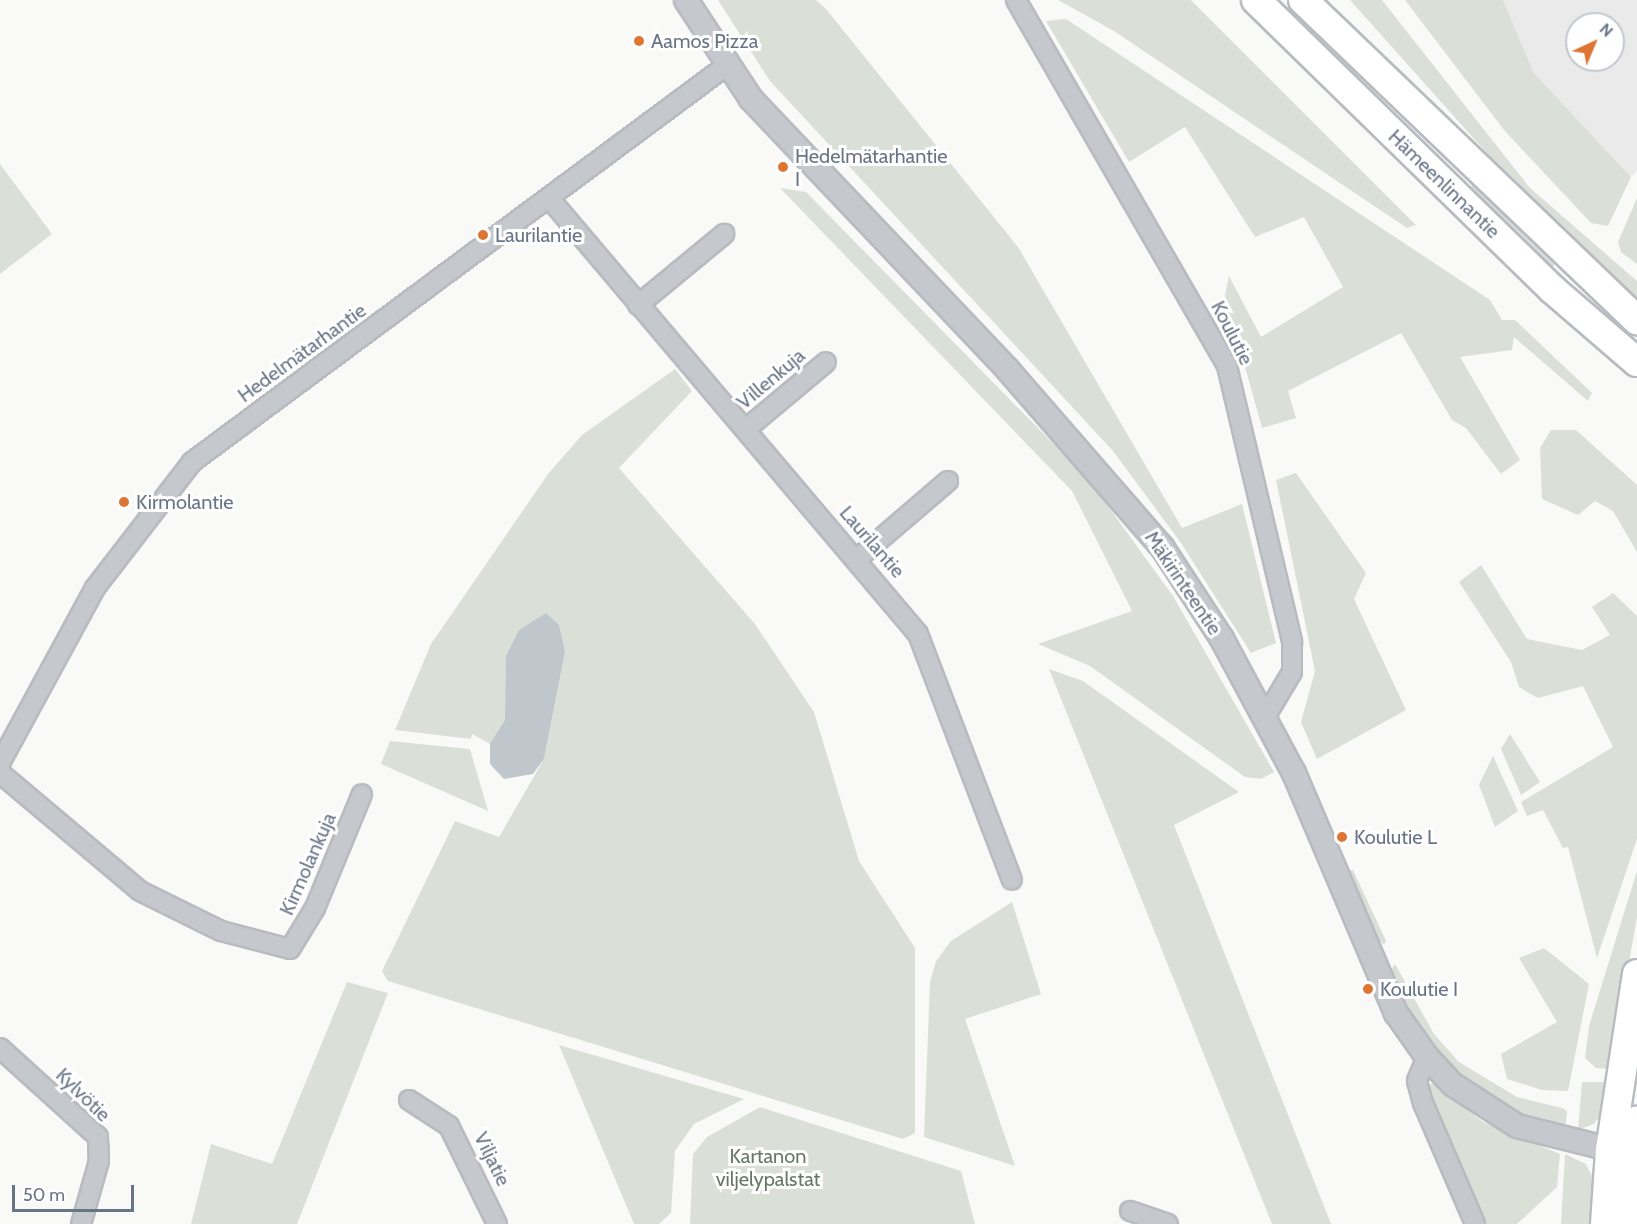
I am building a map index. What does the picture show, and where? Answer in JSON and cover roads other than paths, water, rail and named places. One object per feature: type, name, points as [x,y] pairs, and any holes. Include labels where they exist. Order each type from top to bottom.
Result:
[{"type":"main road","name":"Hämeenlinnantie","points":[[1256,0],[1552,289],[1637,362]]},
{"type":"main road","name":"Hämeenlinnantie","points":[[1303,0],[1637,320]]},
{"type":"main road","points":[[1605,1224],[1621,1152],[1637,974]]},
{"type":"main road","points":[[1627,1224],[1621,1152],[1637,1120]]},
{"type":"street","name":"Mäkirinteentie","points":[[686,0],[726,66],[1117,493],[1192,593],[1264,719],[1310,807],[1396,1014],[1427,1057],[1452,1084],[1517,1126],[1621,1152]]},
{"type":"street","name":"Koulutie","points":[[1016,0],[1227,366],[1292,642],[1292,672],[1264,719]]},
{"type":"street","name":"Hedelmätarhantie","points":[[0,763],[95,588],[192,462],[726,66]]},
{"type":"street","name":"Laurilantie","points":[[549,198],[857,559],[928,650],[1011,880]]},
{"type":"street","points":[[638,305],[724,234]]},
{"type":"street","name":"Villenkuja","points":[[746,429],[826,362]]},
{"type":"street","points":[[857,559],[948,481]]},
{"type":"street","name":"Kirmolankuja","points":[[0,773],[140,891],[221,931],[290,949],[315,908],[362,794]]},
{"type":"street","name":"Kylvötie","points":[[0,1048],[98,1137],[99,1161],[81,1224]]},
{"type":"street","points":[[1427,1057],[1417,1081],[1423,1103],[1475,1224]]},
{"type":"street","name":"Viljatie","points":[[409,1100],[449,1126],[497,1224]]},
{"type":"street","points":[[1130,1211],[1168,1224]]},
{"type":"place","name":"Aamos Pizza","points":[[639,41]]},
{"type":"place","name":"Hedelmätarhantie I","points":[[783,167]]},
{"type":"place","name":"Laurilantie","points":[[483,235]]},
{"type":"place","name":"Kirmolantie","points":[[124,502]]},
{"type":"place","name":"Koulutie L","points":[[1342,837]]},
{"type":"place","name":"Koulutie I","points":[[1368,989]]},
{"type":"park label","name":"Kartanon viljelypalstat","points":[[768,1168]]}]
